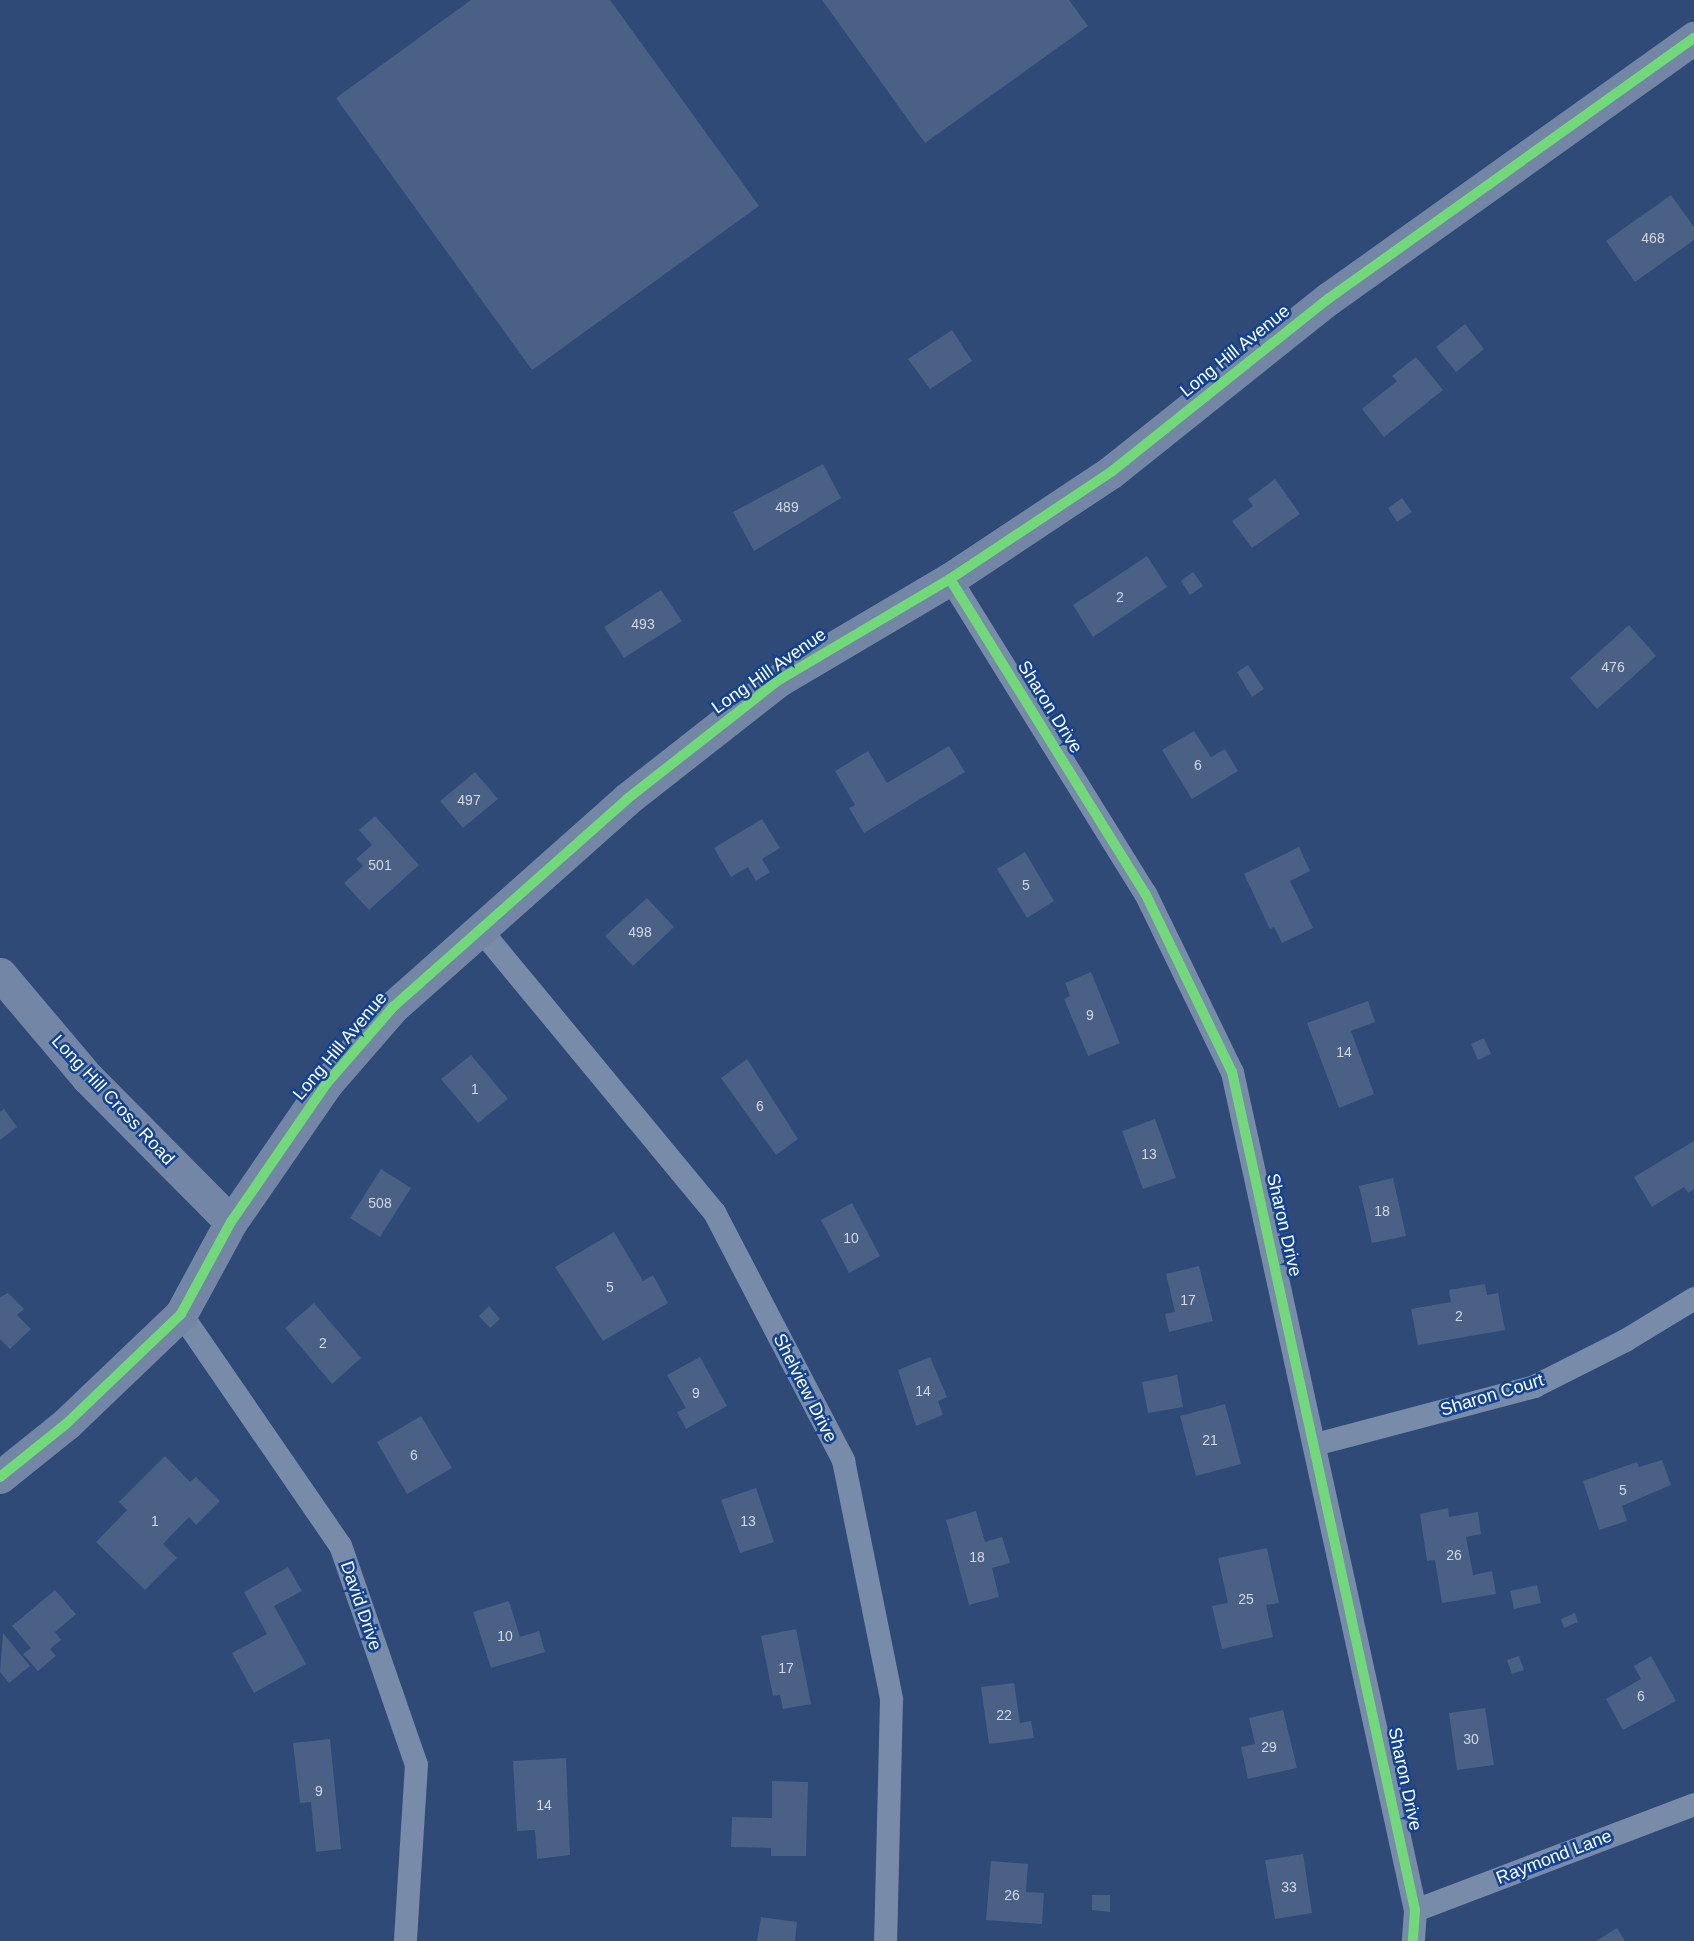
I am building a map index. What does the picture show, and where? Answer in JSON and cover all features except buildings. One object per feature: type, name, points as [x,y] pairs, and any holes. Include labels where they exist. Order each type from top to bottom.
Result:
[{"type":"street","name":"Long Hill Avenue","points":[[0,1477],[66,1424],[181,1314],[231,1222],[327,1083],[393,1007],[627,799],[779,680],[950,579],[1111,472],[1328,299],[1694,38]]},
{"type":"street","name":"Sharon Drive","points":[[950,579],[1145,893],[1232,1072],[1415,1910],[1413,1941]]},
{"type":"street","name":"Shelview Drive","points":[[479,928],[714,1212],[843,1460],[891,1699],[885,1941]]},
{"type":"street","name":"Long Hill Cross Road","points":[[0,974],[87,1077],[231,1222]]},
{"type":"street","name":"Sharon Court","points":[[1315,1444],[1534,1386],[1694,1298]]},
{"type":"street","name":"David Drive","points":[[181,1314],[340,1545],[416,1764],[405,1941]]},
{"type":"street","name":"Raymond Lane","points":[[1415,1910],[1694,1804]]},
{"type":"cycle path","points":[[0,1477],[66,1424],[181,1314],[231,1222],[327,1083],[393,1007],[627,799],[779,680],[950,579],[1111,472],[1328,299],[1694,38]]},
{"type":"cycle path","points":[[950,579],[1145,893],[1232,1072],[1415,1910],[1413,1941]]}]
